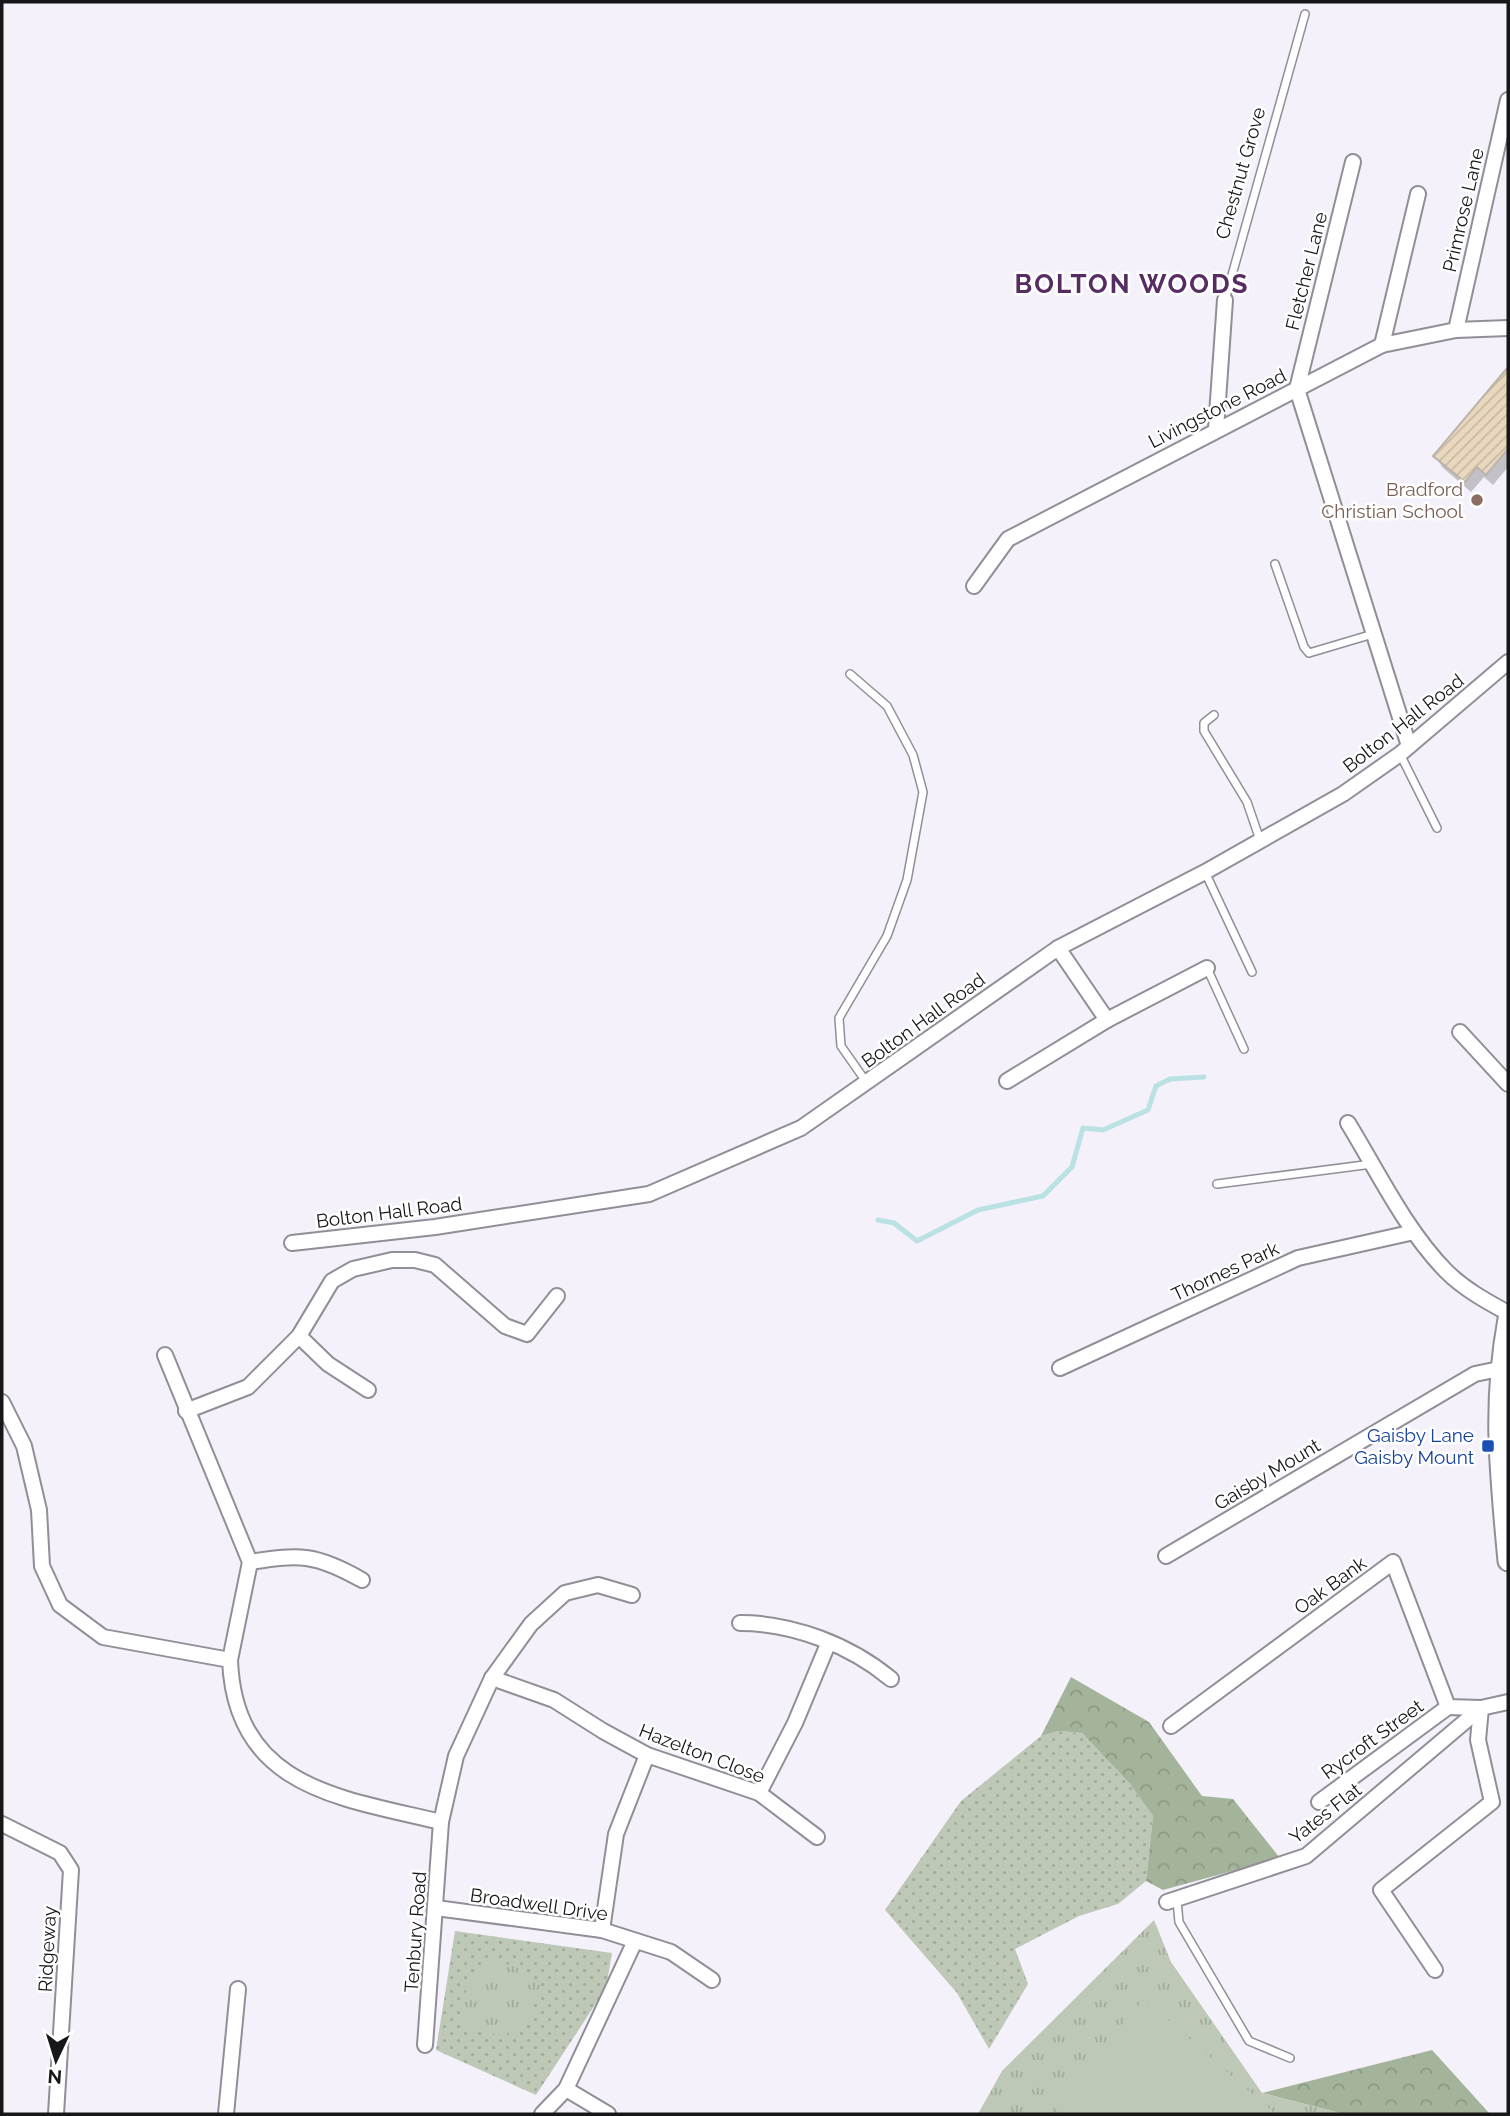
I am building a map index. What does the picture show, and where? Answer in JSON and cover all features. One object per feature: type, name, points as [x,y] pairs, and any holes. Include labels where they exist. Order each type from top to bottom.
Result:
[{"type":"street","name":"Primrose Lane","points":[[1456,330],[1508,100]]},
{"type":"street","name":"Fletcher Lane","points":[[1297,389],[1353,162]]},
{"type":"street","points":[[1382,345],[1418,194]]},
{"type":"street","name":"Chestnut Grove","points":[[1216,429],[1225,300]]},
{"type":"street","name":"Livingstone Road","points":[[974,586],[1008,539],[1382,345],[1456,330],[1508,328]]},
{"type":"street","points":[[1297,389],[1374,634],[1405,750]]},
{"type":"street","name":"Bolton Hall Road","points":[[292,1243],[435,1227],[649,1194],[802,1128],[1058,948],[1205,872],[1343,794],[1405,750],[1508,662]]},
{"type":"street","points":[[1058,948],[1107,1020]]},
{"type":"street","points":[[1007,1081],[1107,1020],[1206,968]]},
{"type":"street","points":[[1460,1032],[1508,1084]]},
{"type":"street","points":[[1348,1123],[1414,1232],[1470,1291],[1508,1313]]},
{"type":"street","name":"Thornes Park","points":[[1060,1368],[1298,1258],[1414,1232]]},
{"type":"street","points":[[186,1411],[248,1387],[299,1336],[332,1281],[353,1269],[392,1260],[415,1260],[435,1265],[505,1326],[527,1334],[557,1296]]},
{"type":"street","points":[[1508,1319],[1499,1369],[1497,1440],[1508,1561]]},
{"type":"street","points":[[299,1336],[328,1364],[368,1390]]},
{"type":"street","points":[[165,1355],[250,1562],[230,1660],[231,1688],[241,1716],[258,1746],[289,1777],[330,1796],[441,1822]]},
{"type":"street","name":"Gaisby Mount","points":[[1166,1556],[1475,1374],[1499,1369]]},
{"type":"street","points":[[2,1402],[24,1446],[39,1510],[42,1566],[60,1605],[103,1637],[230,1660]]},
{"type":"street","points":[[250,1562],[294,1555],[331,1563],[362,1580]]},
{"type":"street","name":"Oak Bank","points":[[1171,1726],[1393,1562],[1448,1707]]},
{"type":"street","name":"Tenbury Road","points":[[425,2045],[441,1822],[456,1756],[492,1678],[531,1624],[565,1593],[598,1585],[632,1595]]},
{"type":"street","points":[[740,1623],[771,1623],[810,1634],[873,1664],[891,1679]]},
{"type":"street","points":[[759,1793],[795,1723],[828,1644]]},
{"type":"street","name":"Hazelton Close","points":[[492,1678],[554,1700],[647,1755],[759,1793],[817,1838]]},
{"type":"street","points":[[1448,1707],[1481,1708],[1508,1702]]},
{"type":"street","name":"Rycroft Street","points":[[1319,1802],[1448,1707]]},
{"type":"street","points":[[1435,1970],[1381,1891],[1492,1802],[1478,1740],[1481,1708]]},
{"type":"street","name":"Yates Flat","points":[[1172,1901],[1306,1856],[1481,1708]]},
{"type":"street","points":[[602,1930],[616,1834],[647,1755]]},
{"type":"street","name":"Ridgeway","points":[[2,1824],[60,1853],[71,1870],[56,2114]]},
{"type":"street","name":"Broadwell Drive","points":[[436,1908],[602,1930],[671,1952],[712,1980]]},
{"type":"street","points":[[542,2114],[566,2089],[635,1941]]},
{"type":"street","points":[[226,2114],[238,1989]]},
{"type":"street","points":[[566,2089],[608,2114]]},
{"type":"lane","name":"Chestnut Grove","points":[[1225,300],[1305,14]]},
{"type":"lane","points":[[1275,564],[1304,647],[1309,653],[1374,634]]},
{"type":"lane","points":[[850,674],[887,706],[913,755],[923,792],[908,880],[887,936],[839,1018],[841,1046],[867,1084]]},
{"type":"lane","points":[[1214,715],[1204,723],[1204,732],[1247,802],[1261,840]]},
{"type":"lane","points":[[1405,750],[1437,828]]},
{"type":"lane","points":[[1205,872],[1252,972]]},
{"type":"lane","points":[[1206,968],[1244,1049]]},
{"type":"lane","points":[[1217,1184],[1373,1164]]},
{"type":"lane","points":[[1172,1901],[1179,1922],[1249,2041],[1290,2058]]},
{"type":"green space","points":[[1071,1677],[1149,1722],[1202,1796],[1233,1799],[1280,1858],[1163,1890],[1146,1881],[1153,1816],[1130,1784],[1082,1733],[1058,1731],[1041,1736]]},
{"type":"green space","points":[[1058,1731],[1082,1733],[1130,1784],[1153,1816],[1146,1881],[1118,1904],[1079,1916],[1015,1949],[1028,1984],[989,2049],[957,1993],[885,1910],[961,1801],[1041,1736]]},
{"type":"green space","points":[[1154,1920],[1171,1962],[1262,2093],[1343,2114],[978,2114],[1002,2071]]},
{"type":"green space","points":[[455,1931],[612,1953],[606,1988],[536,2095],[436,2050]]},
{"type":"green space","points":[[494,1960],[521,1969],[541,1987],[527,2020],[504,2036],[462,2028],[462,2005],[467,1989]]},
{"type":"green space","points":[[1144,1999],[1275,2114],[1061,2114],[1051,2105]]},
{"type":"green space","points":[[1432,2050],[1490,2114],[1343,2114],[1262,2093]]},
{"type":"building","points":[[1508,367],[1508,449],[1486,475],[1477,467],[1465,482],[1433,456]]},
{"type":"waterway","points":[[878,1220],[894,1223],[917,1241],[978,1210],[1043,1196],[1072,1167],[1083,1128],[1103,1130],[1148,1110],[1156,1086],[1170,1079],[1204,1077]]},
{"type":"place","name":"Bradford Christian School","points":[[1477,500]]},
{"type":"place","name":"Gaisby Lane Gaisby Mount","points":[[1488,1446]]},
{"type":"district","name":"BOLTON WOODS","points":[[1132,284]]}]
